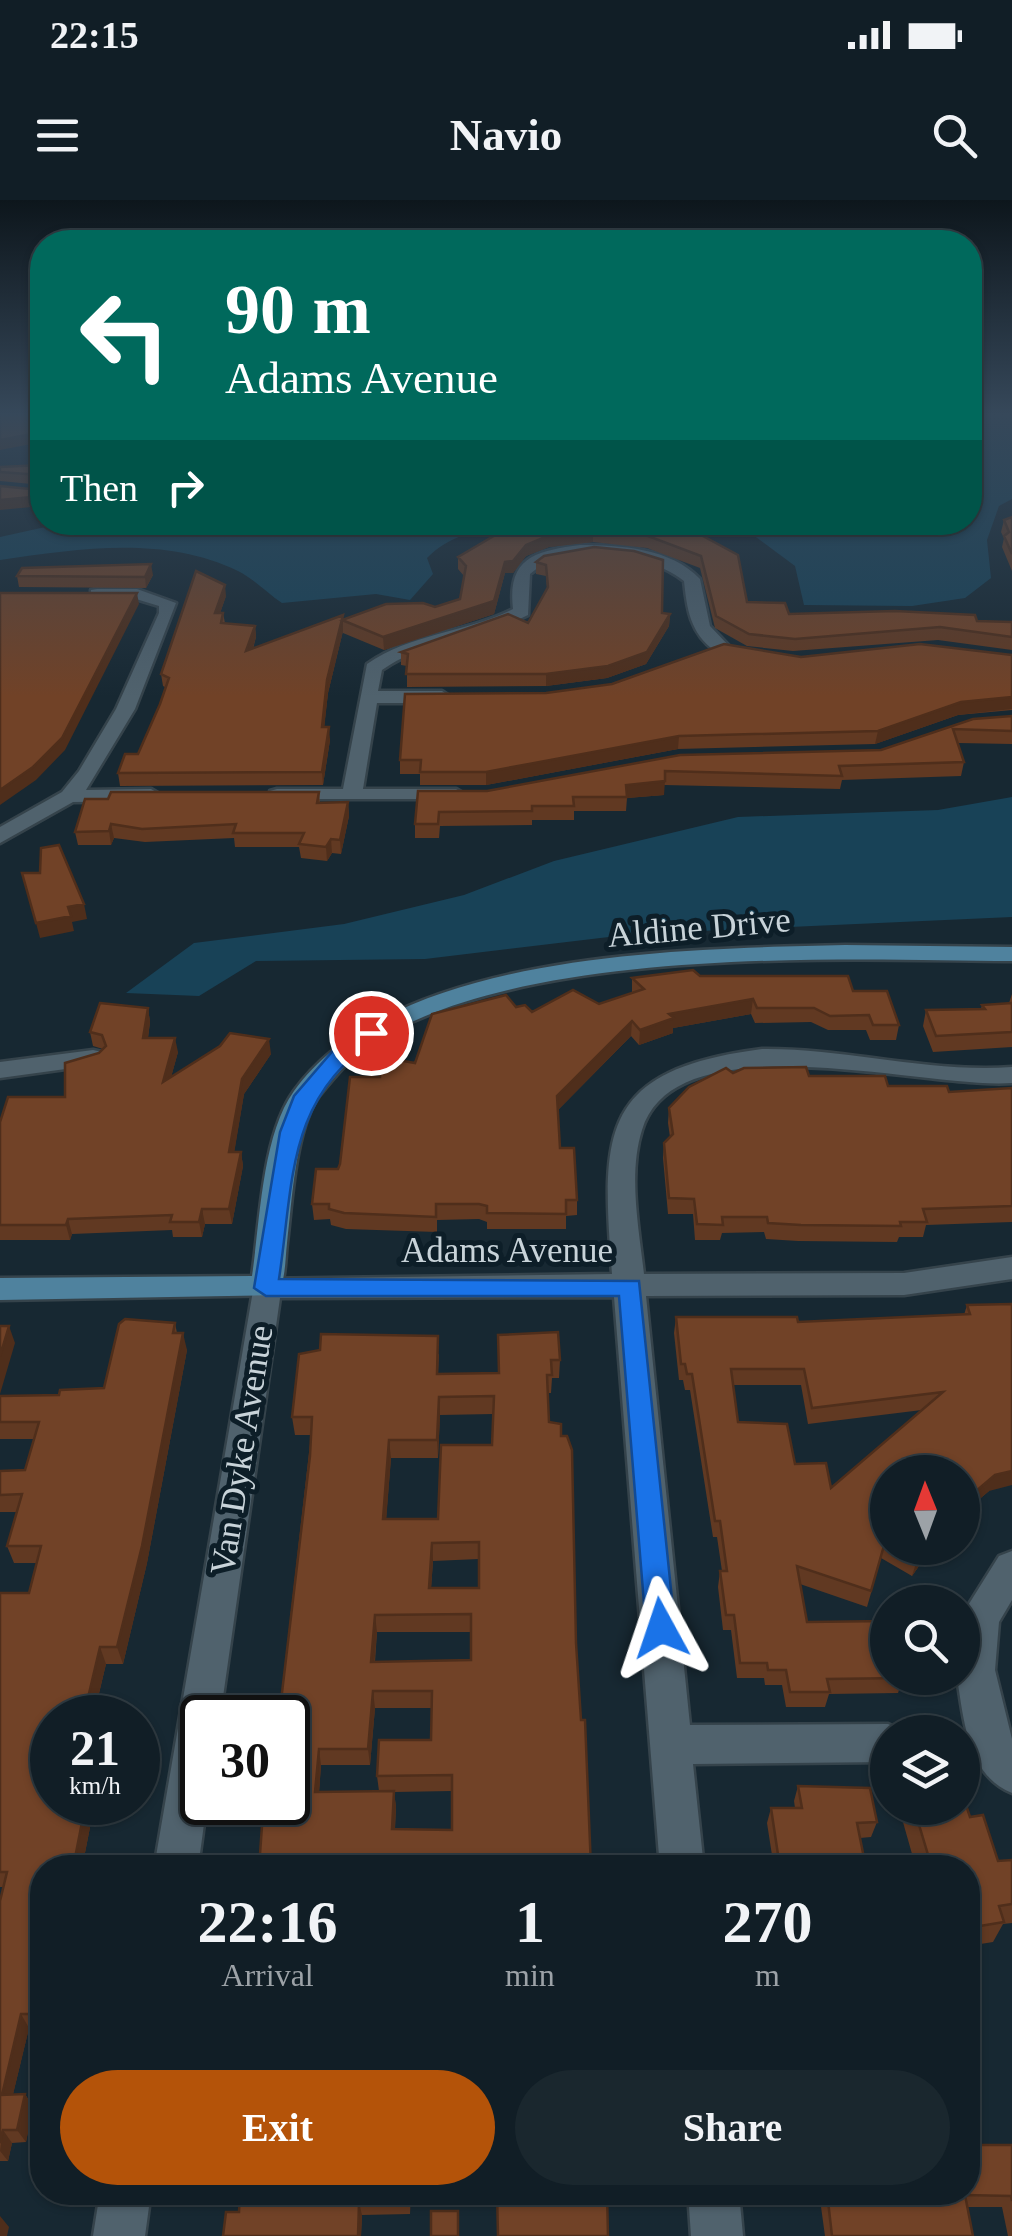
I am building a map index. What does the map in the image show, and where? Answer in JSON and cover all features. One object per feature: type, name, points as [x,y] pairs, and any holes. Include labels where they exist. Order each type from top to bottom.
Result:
[{"type":"main road","name":"Aldine Drive","points":[[398,1020],[498,986],[653,962],[790,952],[1012,954]]},
{"type":"main road","name":"Van Dyke Avenue","points":[[266,1288],[291,1132],[304,1096],[344,1050],[398,1020]]},
{"type":"main road","name":"Adams Avenue","points":[[0,1289],[266,1288]]},
{"type":"street","points":[[352,795],[373,668],[389,655],[499,626],[522,611],[520,580],[524,570],[559,555],[632,552],[682,568],[692,579],[699,626],[720,652]]},
{"type":"street","points":[[0,836],[69,796],[95,768],[114,737],[167,613],[168,603],[151,596],[82,594]]},
{"type":"street","points":[[370,697],[469,697]]},
{"type":"street","points":[[258,795],[486,794]]},
{"type":"street","points":[[69,796],[182,795]]},
{"type":"street","points":[[681,1855],[630,1287],[623,1153],[628,1126],[647,1097],[671,1079],[724,1060],[768,1054],[968,1078],[1012,1075]]},
{"type":"street","points":[[0,1070],[93,1058]]},
{"type":"street","name":"Adams Avenue","points":[[266,1288],[904,1284],[1012,1268]]},
{"type":"street","name":"Van Dyke Avenue","points":[[178,1855],[266,1288]]},
{"type":"street","points":[[988,1752],[976,1670],[980,1619],[1012,1567]]},
{"type":"street","points":[[671,1745],[870,1743]]},
{"type":"street","points":[[119,2236],[124,2205]]},
{"type":"street","points":[[714,2205],[717,2236]]},
{"type":"shaded area","points":[[982,507],[999,507],[987,540],[991,578],[965,598],[912,606],[804,605],[795,566],[753,535],[982,535]]},
{"type":"shaded area","points":[[30,530],[30,535],[463,535],[427,558],[433,574],[410,600],[376,594],[282,603],[238,571],[180,553],[90,549],[0,560],[0,537]]},
{"type":"shaded area","points":[[1012,797],[1012,917],[634,934],[425,959],[256,961],[199,996],[126,993],[194,943],[344,924],[464,895],[554,861],[738,817],[938,810]]},
{"type":"building","points":[[1012,517],[1012,554],[1004,536],[1009,532],[1004,520]]},
{"type":"building","points":[[495,535],[550,535],[526,545],[513,561],[505,562],[494,601],[383,637],[342,620],[386,604],[423,603],[435,607],[460,599],[466,566],[458,557]]},
{"type":"building","points":[[639,535],[701,535],[738,555],[747,602],[785,603],[789,614],[895,611],[975,615],[977,621],[1012,622],[1012,637],[940,627],[795,639],[749,634],[716,616],[701,556]]},
{"type":"building","points":[[594,547],[634,551],[663,560],[662,613],[670,614],[647,652],[608,666],[546,674],[406,674],[408,654],[401,652],[508,614],[528,623],[548,587],[546,565],[536,562],[544,556]]},
{"type":"building","points":[[151,564],[145,577],[17,576],[22,568]]},
{"type":"building","points":[[196,571],[225,585],[215,613],[223,613],[221,623],[255,626],[246,651],[343,615],[327,680],[322,727],[329,727],[322,772],[118,773],[125,754],[138,754],[160,704],[169,678],[161,674]]},
{"type":"building","points":[[0,593],[137,593],[62,738],[33,767],[0,790]]},
{"type":"building","points":[[724,644],[801,657],[920,644],[1012,655],[1012,697],[961,702],[878,731],[679,736],[486,772],[420,772],[421,760],[400,760],[405,694],[546,693],[612,684]]},
{"type":"building","points":[[1012,716],[1012,731],[953,729],[964,762],[839,766],[842,776],[665,771],[665,781],[626,785],[627,797],[573,797],[574,806],[532,806],[532,811],[439,812],[438,824],[415,824],[418,791],[487,791],[680,755],[881,750],[973,719]]},
{"type":"building","points":[[111,792],[319,792],[317,803],[348,802],[340,840],[331,839],[326,847],[299,844],[304,833],[233,833],[236,824],[142,829],[111,824],[109,831],[75,832],[85,799],[108,799]]},
{"type":"building","points":[[59,845],[84,904],[68,907],[71,916],[36,923],[22,873],[40,873],[41,848]]},
{"type":"building","points":[[693,970],[700,976],[848,976],[853,991],[887,991],[899,1025],[873,1025],[869,1015],[830,1016],[814,1008],[757,1008],[753,999],[669,1014],[674,1018],[640,1030],[632,1021],[557,1096],[560,1148],[574,1148],[577,1200],[566,1200],[566,1214],[487,1213],[487,1206],[479,1204],[436,1204],[436,1217],[344,1213],[329,1209],[329,1204],[312,1204],[316,1169],[338,1169],[340,1164],[350,1077],[380,1077],[381,1057],[415,1063],[432,1014],[506,995],[516,1007],[525,1005],[532,1012],[573,990],[599,1004],[644,989],[632,978]]},
{"type":"building","points":[[100,1003],[148,1008],[143,1038],[175,1038],[163,1082],[220,1046],[230,1033],[269,1039],[242,1079],[229,1152],[241,1152],[229,1209],[202,1209],[199,1222],[170,1222],[172,1215],[68,1219],[66,1225],[0,1225],[0,1122],[8,1097],[65,1097],[65,1063],[99,1053],[106,1046],[102,1035],[90,1032]]},
{"type":"building","points":[[1012,1003],[1012,1032],[936,1036],[926,1010],[985,1009],[982,1005]]},
{"type":"building","points":[[806,1067],[809,1076],[885,1076],[888,1086],[947,1086],[949,1092],[1012,1088],[1012,1206],[923,1209],[927,1222],[900,1222],[901,1226],[768,1223],[767,1217],[722,1217],[723,1225],[697,1224],[694,1199],[669,1198],[664,1143],[673,1134],[669,1108],[689,1087],[726,1068],[733,1073],[744,1068]]},
{"type":"building","points":[[1012,1304],[1012,1471],[995,1475],[980,1488],[980,1455],[870,1455],[870,1565],[878,1565],[870,1591],[797,1566],[807,1622],[870,1621],[870,1678],[827,1679],[830,1692],[790,1692],[786,1670],[768,1670],[767,1663],[740,1663],[734,1615],[726,1615],[720,1571],[727,1571],[720,1521],[715,1521],[692,1374],[687,1374],[685,1364],[681,1364],[676,1317],[797,1317],[798,1322],[970,1314],[967,1305]],"holes":[[[731,1369],[804,1369],[812,1408],[943,1392],[831,1488],[826,1463],[795,1464],[787,1424],[738,1422]]]},
{"type":"building","points":[[125,1319],[175,1323],[173,1333],[183,1333],[142,1546],[117,1647],[100,1647],[89,1695],[30,1695],[30,1825],[81,1825],[76,1855],[30,1855],[30,2014],[21,2014],[2,2095],[25,2094],[17,2130],[3,2130],[0,2143],[0,1901],[7,1872],[0,1872],[0,1593],[29,1593],[41,1546],[7,1546],[22,1494],[0,1495],[0,1471],[25,1470],[39,1422],[0,1422],[0,1396],[59,1395],[60,1390],[104,1388],[119,1324]]},
{"type":"building","points":[[0,1326],[9,1326],[0,1356]]},
{"type":"building","points":[[558,1332],[560,1360],[551,1360],[552,1375],[547,1375],[549,1422],[561,1424],[561,1436],[567,1436],[572,1450],[576,1643],[581,1720],[585,1720],[590,1855],[260,1855],[262,1825],[310,1825],[310,1695],[282,1695],[312,1417],[292,1417],[299,1354],[320,1350],[321,1334],[438,1336],[437,1374],[499,1373],[498,1335]],"holes":[[[494,1396],[492,1445],[441,1445],[438,1519],[383,1519],[389,1440],[437,1440],[439,1397]],[[479,1542],[479,1588],[429,1588],[432,1543]],[[471,1614],[471,1660],[371,1662],[375,1615]],[[373,1691],[432,1691],[431,1740],[379,1740],[377,1776],[452,1775],[452,1830],[392,1829],[394,1791],[315,1792],[319,1749],[368,1749]]]},
{"type":"building","points":[[798,1786],[870,1788],[870,1822],[857,1823],[863,1855],[778,1855],[771,1808],[802,1808]]},
{"type":"building","points":[[983,1815],[998,1861],[1012,1860],[1012,1904],[999,1906],[1004,1922],[980,1926],[980,1855],[928,1855],[919,1825],[980,1825]]},
{"type":"building","points":[[980,2145],[1012,2145],[1012,2201],[1011,2196],[980,2195]]},
{"type":"building","points":[[239,2205],[359,2205],[358,2236],[223,2236],[226,2212],[239,2212]]},
{"type":"building","points":[[497,2205],[607,2205],[608,2236],[498,2236]]},
{"type":"building","points":[[828,2205],[967,2205],[973,2236],[832,2236]]},
{"type":"building","points":[[431,2211],[458,2211],[458,2236],[431,2236]]},
{"type":"route","points":[[371,1033],[344,1050],[304,1096],[291,1132],[266,1288],[630,1287],[661,1628]]}]
